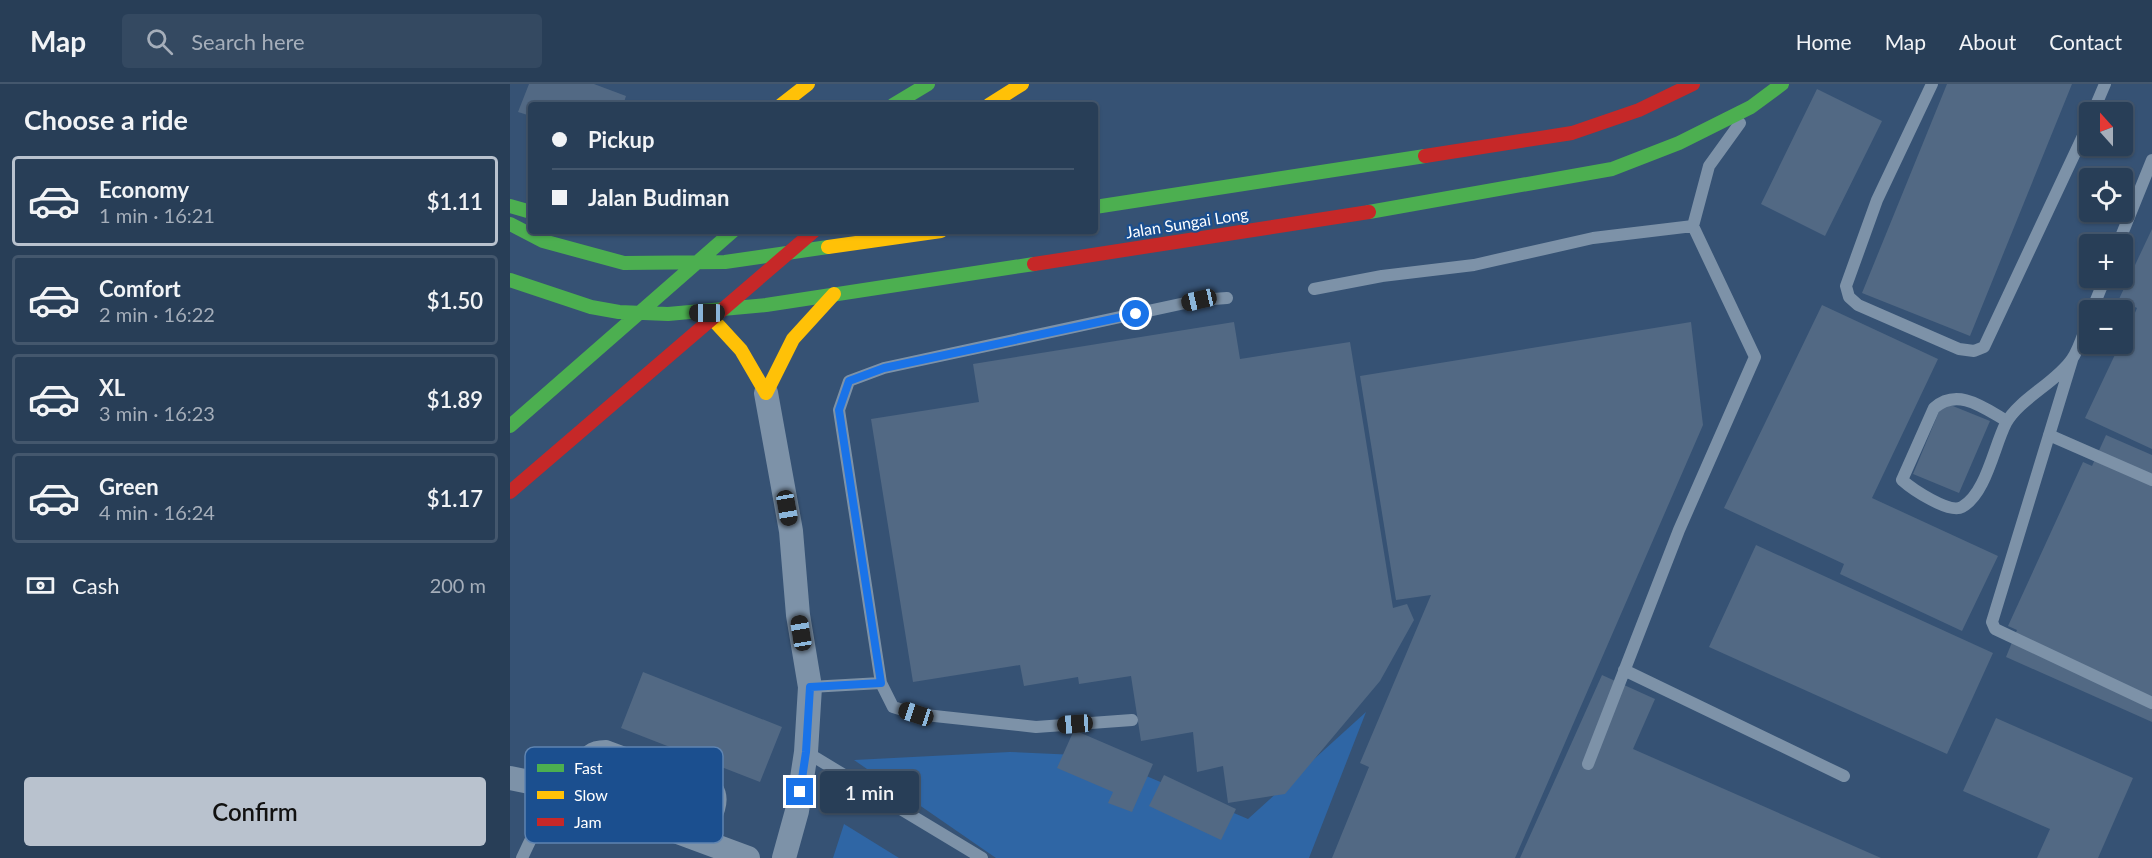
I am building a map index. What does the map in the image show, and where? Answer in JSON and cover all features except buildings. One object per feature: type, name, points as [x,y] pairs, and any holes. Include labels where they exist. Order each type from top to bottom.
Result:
[{"type":"main road","points":[[785,102],[808,84]]},
{"type":"main road","points":[[897,102],[928,84]]},
{"type":"main road","points":[[994,102],[1022,84]]},
{"type":"main road","name":"Jalan Sungai Long","points":[[1098,207],[1572,133],[1639,110],[1693,84]]},
{"type":"main road","name":"Jalan Sungai Long","points":[[510,280],[550,297],[619,312],[707,313],[834,294],[1469,196],[1612,169],[1679,143],[1751,107],[1782,84]]},
{"type":"main road","points":[[510,206],[528,211]]},
{"type":"main road","points":[[510,224],[528,233]]},
{"type":"main road","points":[[529,234],[543,241],[624,263],[725,262],[920,234]]},
{"type":"main road","points":[[510,426],[730,234]]},
{"type":"main road","points":[[510,492],[811,234]]},
{"type":"main road","points":[[766,393],[777,364],[796,332],[834,294]]},
{"type":"main road","points":[[707,313],[731,338],[758,374],[766,393]]},
{"type":"street","points":[[766,393],[791,531],[798,615],[810,687],[806,752],[797,811],[784,858]]},
{"type":"street","points":[[510,778],[525,781]]},
{"type":"street","points":[[707,843],[748,858]]},
{"type":"lane","points":[[1932,84],[1877,200],[1846,286],[1849,297],[1857,305],[1959,349],[1974,351],[1984,347],[2079,144]]},
{"type":"lane","points":[[2097,102],[2105,84]]},
{"type":"lane","points":[[1588,764],[1679,530],[1755,357],[1693,226],[1709,166],[1751,107]]},
{"type":"lane","points":[[2122,234],[2152,160]]},
{"type":"lane","points":[[1314,289],[1382,276],[1474,264],[1593,238],[1693,226]]},
{"type":"lane","points":[[1132,720],[1036,727],[916,714],[893,707],[881,683],[839,410],[849,381],[884,368],[1199,300],[1227,298]]},
{"type":"lane","points":[[2079,343],[1992,622],[1995,628],[2152,703]]},
{"type":"lane","points":[[2007,421],[1967,400],[1955,397],[1943,400],[1934,408],[1902,480],[1911,488],[1950,509],[1960,509],[1971,501],[1983,480],[2007,421],[2072,360]]},
{"type":"lane","points":[[2049,435],[2152,480]]},
{"type":"lane","points":[[1624,670],[1844,776]]},
{"type":"lane","points":[[810,687],[881,683]]},
{"type":"lane","points":[[806,752],[982,858]]},
{"type":"lane","points":[[522,858],[529,843]]},
{"type":"shaded area","points":[[1366,712],[1309,858],[996,858],[854,760],[1010,752],[1099,756],[1248,819]]},
{"type":"shaded area","points":[[844,824],[899,858],[833,858]]},
{"type":"traffic: fast","points":[[898,102],[928,84]]},
{"type":"traffic: fast","points":[[1369,212],[1612,169],[1679,143],[1751,107],[1782,84]]},
{"type":"traffic: fast","points":[[1098,207],[1425,156]]},
{"type":"traffic: fast","points":[[510,206],[528,211]]},
{"type":"traffic: fast","points":[[510,224],[528,233]]},
{"type":"traffic: fast","points":[[529,234],[543,241],[624,263],[725,262],[828,247]]},
{"type":"traffic: fast","points":[[510,426],[730,234]]},
{"type":"traffic: fast","points":[[510,280],[591,307],[619,312],[668,314],[766,305],[1034,264]]},
{"type":"traffic: slow","points":[[785,102],[808,84]]},
{"type":"traffic: slow","points":[[994,102],[1022,84]]},
{"type":"traffic: slow","points":[[828,247],[920,234]]},
{"type":"traffic: slow","points":[[766,393],[793,339],[834,294]]},
{"type":"traffic: slow","points":[[707,313],[741,350],[766,393]]},
{"type":"traffic: jam","points":[[1425,156],[1572,133],[1639,110],[1693,84]]},
{"type":"traffic: jam","points":[[1034,264],[1369,212]]},
{"type":"traffic: jam","points":[[510,492],[811,234]]},
{"type":"route","points":[[800,792],[806,752],[810,687],[881,683],[839,410],[849,381],[884,368],[1136,314]]}]
